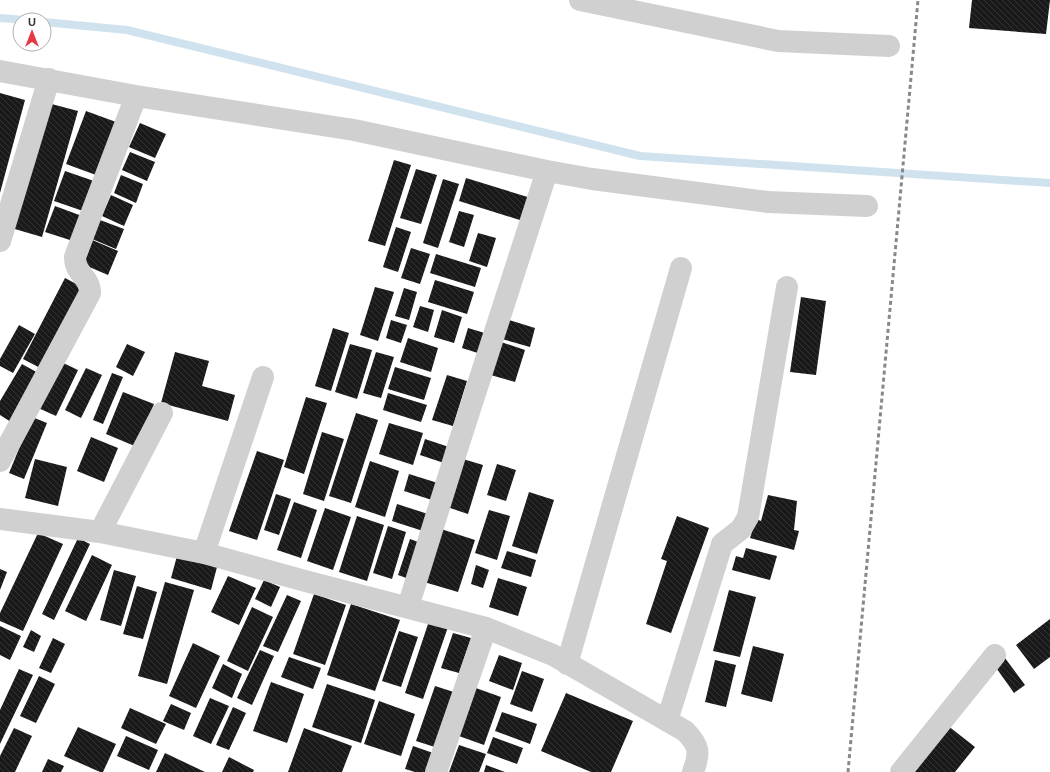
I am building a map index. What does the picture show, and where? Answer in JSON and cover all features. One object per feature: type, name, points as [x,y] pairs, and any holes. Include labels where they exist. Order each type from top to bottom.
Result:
[{"type":"street","points":[[580,0],[778,41],[889,46]]},
{"type":"street","points":[[0,71],[136,96],[354,130],[547,171],[592,179],[768,202],[867,206]]},
{"type":"street","points":[[0,241],[49,79]]},
{"type":"street","points":[[0,461],[90,293],[89,283],[77,268],[75,257],[136,96]]},
{"type":"street","points":[[408,607],[461,436],[547,171]]},
{"type":"street","points":[[567,664],[682,268]]},
{"type":"street","points":[[667,721],[722,544],[741,529],[748,517],[787,287]]},
{"type":"street","points":[[204,552],[263,377]]},
{"type":"street","points":[[100,532],[162,413]]},
{"type":"street","points":[[0,519],[100,532],[204,552],[309,582],[486,628],[553,656],[686,731],[694,739],[698,750],[698,760],[694,772]]},
{"type":"street","points":[[436,772],[486,628]]},
{"type":"street","points":[[901,772],[995,655]]},
{"type":"building","points":[[972,0],[1050,0],[1046,34],[969,28]]},
{"type":"building","points":[[0,93],[25,100],[0,193]]},
{"type":"building","points":[[44,102],[78,111],[42,237],[8,227]]},
{"type":"building","points":[[86,111],[116,122],[96,175],[66,164]]},
{"type":"building","points":[[140,123],[166,134],[155,158],[129,147]]},
{"type":"building","points":[[130,152],[155,162],[147,181],[122,170]]},
{"type":"building","points":[[394,160],[411,165],[385,246],[368,241]]},
{"type":"building","points":[[416,169],[437,175],[421,224],[400,218]]},
{"type":"building","points":[[65,171],[94,181],[83,211],[54,201]]},
{"type":"building","points":[[121,175],[143,184],[136,203],[114,193]]},
{"type":"building","points":[[466,178],[534,199],[526,222],[459,201]]},
{"type":"building","points":[[443,179],[459,184],[438,248],[423,243]]},
{"type":"building","points":[[111,195],[133,205],[124,226],[102,216]]},
{"type":"building","points":[[55,206],[82,216],[73,241],[45,232]]},
{"type":"building","points":[[459,211],[474,215],[464,247],[449,242]]},
{"type":"building","points":[[100,220],[124,229],[116,249],[92,239]]},
{"type":"building","points":[[396,227],[411,232],[398,272],[383,267]]},
{"type":"building","points":[[478,233],[496,238],[487,267],[469,261]]},
{"type":"building","points":[[90,239],[118,251],[108,275],[80,263]]},
{"type":"building","points":[[411,248],[430,254],[420,284],[401,278]]},
{"type":"building","points":[[436,254],[481,268],[475,287],[430,273]]},
{"type":"building","points":[[65,278],[86,289],[44,370],[23,359]]},
{"type":"building","points":[[435,280],[474,292],[467,314],[428,302]]},
{"type":"building","points":[[375,287],[394,292],[378,341],[360,335]]},
{"type":"building","points":[[404,288],[417,292],[409,320],[395,316]]},
{"type":"building","points":[[801,297],[826,301],[816,375],[790,372]]},
{"type":"building","points":[[420,306],[434,310],[428,332],[413,327]]},
{"type":"building","points":[[442,310],[462,317],[454,343],[434,337]]},
{"type":"building","points":[[391,320],[407,325],[401,343],[386,338]]},
{"type":"building","points":[[509,320],[535,328],[530,347],[502,339]]},
{"type":"building","points":[[19,325],[35,334],[13,373],[0,366],[0,359]]},
{"type":"building","points":[[333,328],[349,333],[331,391],[315,386]]},
{"type":"building","points":[[468,328],[488,334],[481,354],[462,348]]},
{"type":"building","points":[[408,338],[438,348],[431,372],[400,362]]},
{"type":"building","points":[[498,341],[525,350],[515,382],[487,374]]},
{"type":"building","points":[[127,344],[145,352],[133,376],[116,367]]},
{"type":"building","points":[[350,344],[372,350],[357,399],[335,392]]},
{"type":"building","points":[[175,352],[209,361],[202,386],[235,395],[228,421],[161,403]]},
{"type":"building","points":[[376,352],[394,357],[381,398],[363,393]]},
{"type":"building","points":[[59,361],[78,370],[56,416],[36,407]]},
{"type":"building","points":[[22,364],[40,374],[11,422],[0,415],[0,401]]},
{"type":"building","points":[[395,367],[431,378],[424,400],[388,389]]},
{"type":"building","points":[[86,368],[102,375],[81,418],[65,410]]},
{"type":"building","points":[[112,373],[123,377],[103,424],[93,420]]},
{"type":"building","points":[[447,375],[467,381],[453,426],[432,420]]},
{"type":"building","points":[[123,392],[154,404],[137,447],[106,434]]},
{"type":"building","points":[[388,393],[427,405],[421,422],[383,410]]},
{"type":"building","points":[[306,397],[327,403],[304,474],[284,467]]},
{"type":"building","points":[[356,413],[378,420],[351,503],[329,496]]},
{"type":"building","points":[[32,417],[47,423],[24,479],[9,473]]},
{"type":"building","points":[[389,423],[423,433],[413,465],[379,454]]},
{"type":"building","points":[[322,432],[344,439],[324,501],[303,494]]},
{"type":"building","points":[[91,437],[118,448],[104,482],[77,471]]},
{"type":"building","points":[[425,439],[452,448],[447,464],[420,455]]},
{"type":"building","points":[[257,451],[284,460],[257,540],[229,531]]},
{"type":"building","points":[[35,459],[67,467],[58,506],[25,498]]},
{"type":"building","points":[[463,459],[483,465],[468,514],[447,507]]},
{"type":"building","points":[[370,461],[399,471],[385,517],[355,507]]},
{"type":"building","points":[[497,464],[516,470],[506,501],[487,495]]},
{"type":"building","points":[[409,474],[441,484],[435,501],[404,491]]},
{"type":"building","points":[[529,492],[554,500],[537,554],[512,546]]},
{"type":"building","points":[[276,494],[291,499],[279,535],[264,530]]},
{"type":"building","points":[[768,495],[797,501],[794,530],[799,531],[794,550],[750,538],[756,519],[761,521]]},
{"type":"building","points":[[294,502],[317,510],[301,558],[277,550]]},
{"type":"building","points":[[397,504],[428,514],[423,531],[392,521]]},
{"type":"building","points":[[325,508],[351,517],[333,570],[307,561]]},
{"type":"building","points":[[489,510],[510,516],[497,560],[475,553]]},
{"type":"building","points":[[357,516],[384,525],[367,581],[339,572]]},
{"type":"building","points":[[677,516],[709,528],[671,633],[646,624],[667,561],[661,559]]},
{"type":"building","points":[[388,526],[406,532],[392,579],[373,573]]},
{"type":"building","points":[[441,529],[475,540],[458,592],[424,582]]},
{"type":"building","points":[[38,533],[63,544],[23,631],[0,621],[0,613]]},
{"type":"building","points":[[78,538],[90,544],[54,620],[42,614]]},
{"type":"building","points":[[410,539],[421,543],[409,579],[398,575]]},
{"type":"building","points":[[746,548],[777,556],[770,580],[732,570],[736,556],[743,558]]},
{"type":"building","points":[[507,551],[536,560],[531,577],[501,568]]},
{"type":"building","points":[[92,555],[112,565],[86,621],[65,611]]},
{"type":"building","points":[[177,556],[217,567],[211,590],[171,578]]},
{"type":"building","points":[[476,565],[489,570],[483,588],[471,584]]},
{"type":"building","points":[[0,569],[7,572],[0,590]]},
{"type":"building","points":[[114,570],[136,576],[121,626],[100,620]]},
{"type":"building","points":[[228,576],[256,588],[239,625],[211,612]]},
{"type":"building","points":[[498,578],[527,587],[518,616],[489,607]]},
{"type":"building","points":[[264,580],[280,587],[271,607],[255,599]]},
{"type":"building","points":[[165,582],[194,590],[167,684],[138,676]]},
{"type":"building","points":[[137,586],[157,592],[143,639],[123,634]]},
{"type":"building","points":[[729,590],[756,597],[740,657],[713,651]]},
{"type":"building","points":[[314,594],[346,605],[325,665],[293,654]]},
{"type":"building","points":[[287,595],[301,601],[278,652],[263,646]]},
{"type":"building","points":[[351,604],[400,620],[375,691],[327,675]]},
{"type":"building","points":[[252,607],[273,617],[248,671],[227,661]]},
{"type":"building","points":[[1050,619],[1050,657],[1034,669],[1016,645]]},
{"type":"building","points":[[429,621],[448,627],[423,699],[405,693]]},
{"type":"building","points":[[0,626],[21,636],[10,660],[0,655]]},
{"type":"building","points":[[31,630],[41,636],[34,652],[23,647]]},
{"type":"building","points":[[399,631],[418,637],[401,687],[382,681]]},
{"type":"building","points":[[453,633],[471,638],[459,673],[441,668]]},
{"type":"building","points":[[53,638],[65,644],[51,673],[39,668]]},
{"type":"building","points":[[193,643],[220,656],[196,708],[169,696]]},
{"type":"building","points":[[753,646],[784,654],[772,702],[741,694]]},
{"type":"building","points":[[260,650],[274,656],[252,705],[237,698]]},
{"type":"building","points":[[1002,654],[1025,685],[1014,693],[992,662]]},
{"type":"building","points":[[499,655],[522,663],[513,690],[489,681]]},
{"type":"building","points":[[289,657],[321,668],[313,689],[281,677]]},
{"type":"building","points":[[715,660],[736,665],[726,707],[705,702]]},
{"type":"building","points":[[223,664],[242,674],[232,698],[212,688]]},
{"type":"building","points":[[19,669],[33,675],[0,744],[0,710]]},
{"type":"building","points":[[522,671],[544,679],[532,712],[510,704]]},
{"type":"building","points":[[39,676],[55,684],[36,723],[20,716]]},
{"type":"building","points":[[271,682],[304,694],[287,743],[253,731]]},
{"type":"building","points":[[327,684],[375,700],[361,743],[312,727]]},
{"type":"building","points":[[435,686],[460,694],[441,749],[416,741]]},
{"type":"building","points":[[473,687],[501,697],[484,745],[456,735]]},
{"type":"building","points":[[566,693],[633,721],[611,772],[591,772],[541,751]]},
{"type":"building","points":[[210,698],[229,706],[211,744],[193,736]]},
{"type":"building","points":[[379,701],[415,714],[401,756],[364,744]]},
{"type":"building","points":[[171,704],[191,713],[184,730],[163,721]]},
{"type":"building","points":[[233,707],[246,713],[229,750],[216,745]]},
{"type":"building","points":[[130,708],[166,724],[156,744],[121,728]]},
{"type":"building","points":[[502,712],[537,724],[530,744],[495,731]]},
{"type":"building","points":[[947,725],[975,747],[955,772],[910,772]]},
{"type":"building","points":[[78,727],[116,744],[103,772],[64,756]]},
{"type":"building","points":[[14,728],[32,736],[15,772],[0,772],[0,756]]},
{"type":"building","points":[[304,728],[352,746],[342,772],[288,772]]},
{"type":"building","points":[[126,736],[158,750],[149,770],[117,756]]},
{"type":"building","points":[[493,737],[523,748],[517,764],[487,753]]},
{"type":"building","points":[[459,745],[486,754],[479,772],[449,772]]},
{"type":"building","points":[[413,746],[436,754],[430,772],[415,772],[405,769]]},
{"type":"building","points":[[165,753],[205,772],[156,772]]},
{"type":"building","points":[[229,757],[254,770],[253,772],[222,772]]},
{"type":"building","points":[[48,759],[64,766],[61,772],[42,772]]},
{"type":"building","points":[[486,765],[505,772],[484,772]]},
{"type":"waterway","points":[[0,18],[12,19]]},
{"type":"waterway","points":[[52,23],[127,30],[640,156],[1050,183]]},
{"type":"railway","points":[[848,772],[918,0]]}]
